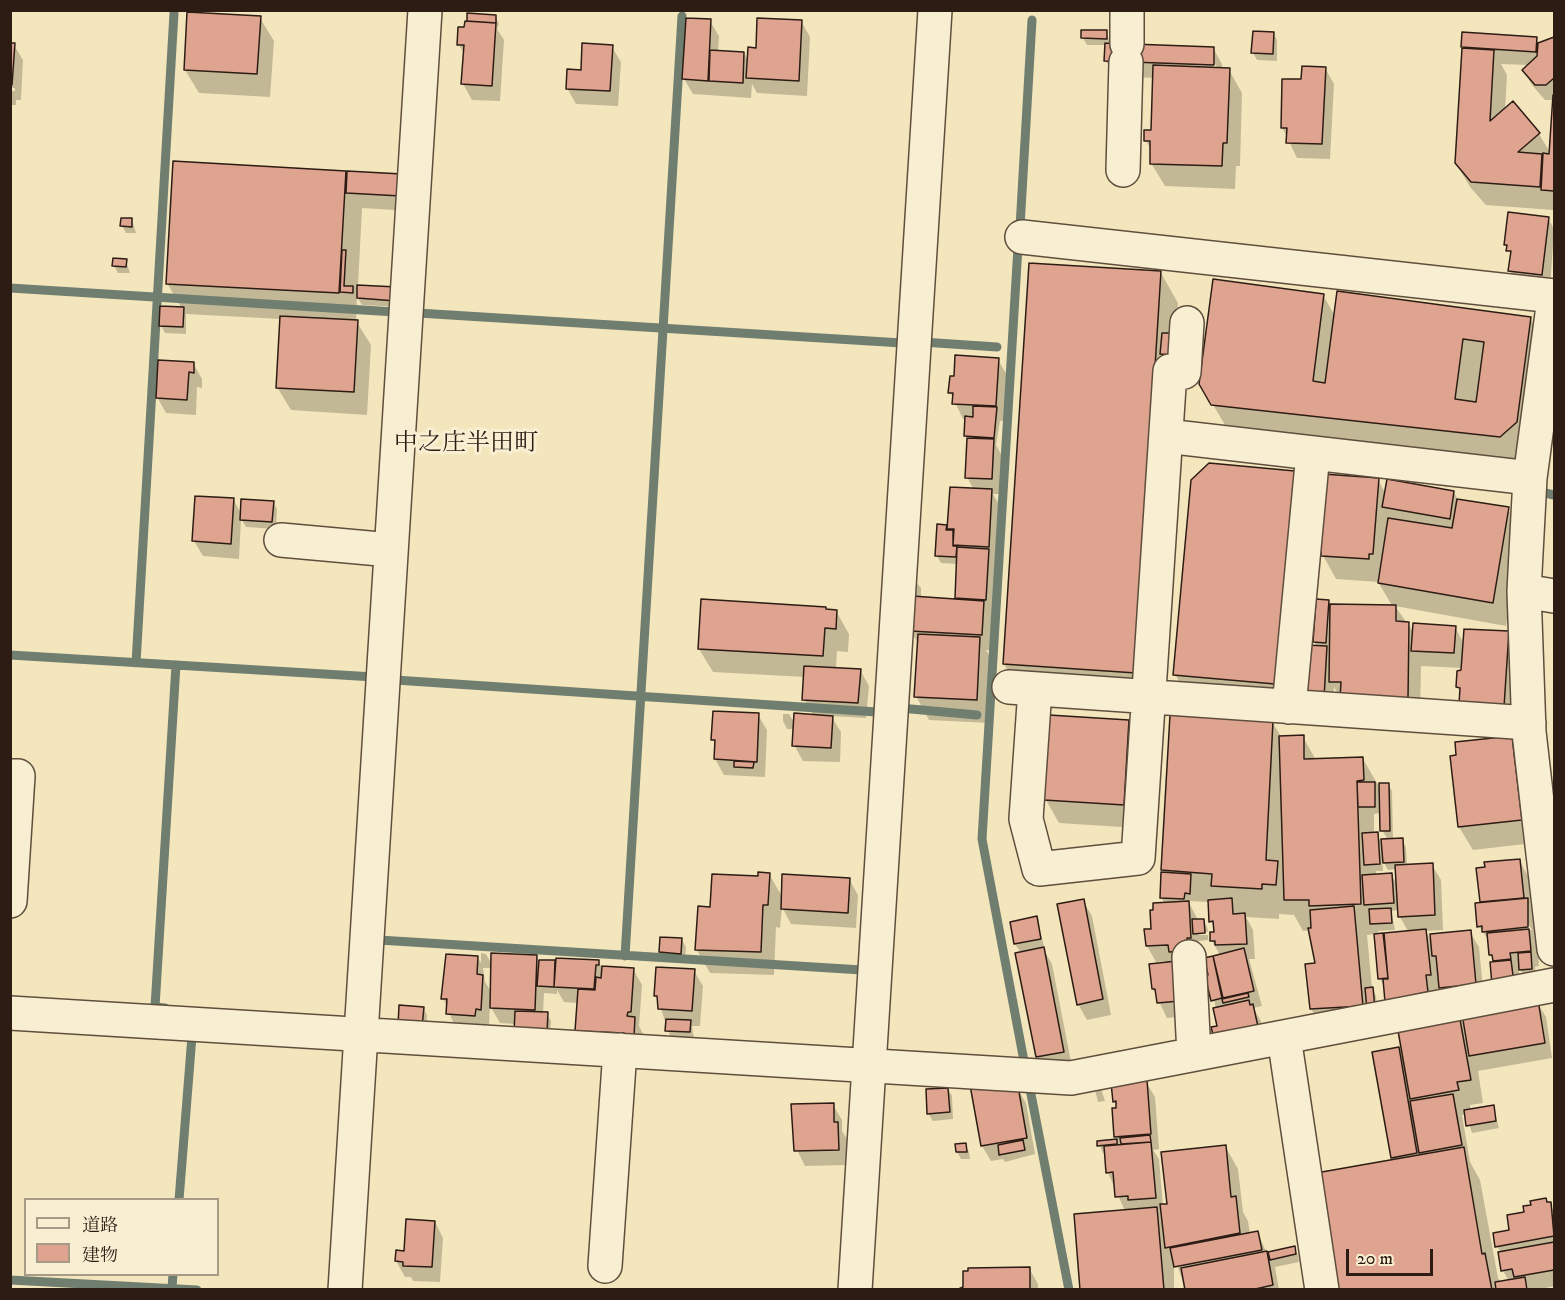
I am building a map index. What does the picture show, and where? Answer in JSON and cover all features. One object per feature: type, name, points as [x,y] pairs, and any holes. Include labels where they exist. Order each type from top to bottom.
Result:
[{"type":"street","points":[[345,1290],[425,10]]},
{"type":"street","points":[[855,1290],[935,10]]},
{"type":"street","points":[[1123,170],[1127,10]]},
{"type":"street","points":[[1022,237],[1554,298],[1530,478],[1539,593],[1538,729],[1554,949]]},
{"type":"street","points":[[1187,323],[1184,372],[1170,371],[1149,697],[1138,858],[1039,869],[1026,819],[1022,688],[1149,697],[1289,707],[1538,729]]},
{"type":"street","points":[[1166,436],[1530,478]]},
{"type":"street","points":[[1289,707],[1313,453]]},
{"type":"street","points":[[281,540],[391,550]]},
{"type":"street","points":[[10,776],[18,776],[10,901]]},
{"type":"street","points":[[1189,957],[1194,1054]]},
{"type":"street","points":[[10,1013],[1071,1077],[1554,985]]},
{"type":"street","points":[[1284,1036],[1322,1290]]},
{"type":"street","points":[[605,1266],[620,1050]]},
{"type":"building","points":[[187,12],[261,16],[257,74],[184,70]]},
{"type":"building","points":[[467,13],[496,15],[496,23],[467,21]]},
{"type":"building","points":[[686,18],[711,19],[708,81],[682,79]]},
{"type":"building","points":[[757,18],[802,20],[799,81],[746,78],[748,47],[756,48]]},
{"type":"building","points":[[465,21],[496,23],[492,86],[461,84],[464,45],[457,45],[458,27],[464,27]]},
{"type":"building","points":[[1081,30],[1107,30],[1107,39],[1081,38]]},
{"type":"building","points":[[1253,31],[1274,32],[1273,54],[1251,53]]},
{"type":"building","points":[[1462,32],[1537,37],[1536,52],[1461,47]]},
{"type":"building","points":[[1554,37],[1554,78],[1546,85],[1535,85],[1522,70],[1537,56],[1538,43]]},
{"type":"building","points":[[10,43],[15,43],[12,85],[10,85]]},
{"type":"building","points":[[582,43],[613,45],[610,91],[566,89],[567,69],[581,70]]},
{"type":"building","points":[[1105,43],[1214,47],[1214,65],[1104,61]]},
{"type":"building","points":[[1462,48],[1494,50],[1490,121],[1513,101],[1540,133],[1518,152],[1542,154],[1540,187],[1471,182],[1455,163]]},
{"type":"building","points":[[710,50],[744,52],[743,83],[709,81]]},
{"type":"building","points":[[1153,65],[1230,68],[1227,143],[1223,143],[1222,166],[1150,164],[1150,141],[1144,141],[1144,130],[1151,130]]},
{"type":"building","points":[[1302,66],[1326,67],[1322,144],[1286,143],[1287,128],[1281,128],[1282,79],[1301,79]]},
{"type":"building","points":[[1553,95],[1554,191],[1541,190],[1543,153],[1549,154]]},
{"type":"building","points":[[173,161],[346,171],[339,293],[166,284]]},
{"type":"building","points":[[347,171],[402,174],[401,196],[346,193]]},
{"type":"building","points":[[1508,212],[1549,217],[1542,275],[1508,271],[1511,251],[1506,251],[1507,245],[1504,245]]},
{"type":"building","points":[[121,218],[132,218],[132,227],[120,226]]},
{"type":"building","points":[[342,250],[346,250],[344,286],[353,286],[353,293],[340,292]]},
{"type":"building","points":[[113,258],[127,259],[126,267],[112,266]]},
{"type":"building","points":[[1029,263],[1161,271],[1136,673],[1003,664]]},
{"type":"building","points":[[1213,279],[1324,294],[1313,381],[1325,383],[1337,291],[1531,317],[1517,422],[1500,437],[1211,405],[1199,384]],"holes":[[[1463,339],[1484,342],[1476,402],[1455,399]]]},
{"type":"building","points":[[357,285],[397,287],[396,301],[357,298]]},
{"type":"building","points":[[160,306],[184,307],[183,327],[159,326]]},
{"type":"building","points":[[280,316],[358,320],[354,392],[276,388]]},
{"type":"building","points":[[1162,333],[1173,333],[1172,355],[1160,354]]},
{"type":"building","points":[[955,355],[999,358],[996,406],[952,404],[953,393],[948,393],[950,376],[954,376]]},
{"type":"building","points":[[158,360],[194,362],[194,373],[189,372],[187,400],[156,398]]},
{"type":"building","points":[[973,406],[997,407],[994,438],[964,436],[965,416],[973,417]]},
{"type":"building","points":[[967,438],[994,439],[992,479],[965,478]]},
{"type":"building","points":[[1209,463],[1295,471],[1275,684],[1173,675],[1191,480]]},
{"type":"building","points":[[1323,474],[1379,478],[1373,554],[1369,554],[1369,559],[1321,556],[1321,551],[1318,550]]},
{"type":"building","points":[[1387,479],[1454,491],[1450,519],[1382,507]]},
{"type":"building","points":[[950,487],[992,489],[989,547],[953,545],[954,529],[947,529]]},
{"type":"building","points":[[195,496],[234,498],[231,544],[192,541]]},
{"type":"building","points":[[241,499],[274,501],[272,522],[240,520]]},
{"type":"building","points":[[1457,499],[1509,507],[1493,603],[1378,583],[1388,518],[1452,528]]},
{"type":"building","points":[[937,524],[947,525],[946,530],[953,530],[953,546],[957,546],[956,557],[935,556]]},
{"type":"building","points":[[957,547],[989,549],[986,600],[955,598]]},
{"type":"building","points":[[912,596],[984,601],[982,635],[910,631]]},
{"type":"building","points":[[701,599],[826,607],[826,609],[837,610],[836,629],[825,628],[823,656],[698,649]]},
{"type":"building","points":[[1316,599],[1329,600],[1326,643],[1313,642]]},
{"type":"building","points":[[1330,604],[1396,605],[1396,621],[1409,622],[1408,699],[1340,698],[1341,682],[1329,682]]},
{"type":"building","points":[[1413,623],[1456,626],[1454,653],[1411,651]]},
{"type":"building","points":[[1464,629],[1509,631],[1504,707],[1459,704],[1460,688],[1456,687],[1457,671],[1461,670]]},
{"type":"building","points":[[918,634],[980,637],[977,700],[914,697]]},
{"type":"building","points":[[1306,645],[1327,646],[1324,698],[1303,696]]},
{"type":"building","points":[[804,666],[861,669],[858,703],[802,700]]},
{"type":"building","points":[[713,711],[759,713],[757,762],[714,759],[715,740],[711,740]]},
{"type":"building","points":[[794,713],[833,716],[831,748],[792,746]]},
{"type":"building","points":[[1049,715],[1129,720],[1124,805],[1044,800]]},
{"type":"building","points":[[1170,715],[1273,721],[1266,860],[1278,861],[1276,885],[1262,884],[1262,889],[1211,886],[1212,874],[1161,870]]},
{"type":"building","points":[[1304,735],[1304,759],[1363,757],[1364,780],[1357,781],[1361,904],[1309,906],[1309,900],[1284,900],[1279,736]]},
{"type":"building","points":[[1512,736],[1522,820],[1458,827],[1450,756],[1456,755],[1455,742]]},
{"type":"building","points":[[734,761],[754,762],[753,768],[734,767]]},
{"type":"building","points":[[1357,782],[1375,782],[1375,807],[1358,807]]},
{"type":"building","points":[[1379,783],[1389,783],[1390,831],[1380,831]]},
{"type":"building","points":[[1378,832],[1380,864],[1364,865],[1362,833]]},
{"type":"building","points":[[1403,838],[1404,862],[1383,863],[1381,839]]},
{"type":"building","points":[[1520,859],[1524,898],[1480,902],[1476,868],[1485,867],[1484,862]]},
{"type":"building","points":[[1433,863],[1435,915],[1398,917],[1395,865]]},
{"type":"building","points":[[758,872],[770,873],[768,905],[763,905],[761,952],[695,950],[698,906],[710,907],[712,874],[758,876]]},
{"type":"building","points":[[1161,872],[1191,874],[1190,894],[1185,893],[1184,899],[1160,898]]},
{"type":"building","points":[[1392,873],[1394,903],[1364,905],[1362,875]]},
{"type":"building","points":[[782,874],[850,878],[848,913],[781,909]]},
{"type":"building","points":[[1232,898],[1233,914],[1245,913],[1247,944],[1215,945],[1215,941],[1210,941],[1210,932],[1214,932],[1213,921],[1209,922],[1208,900]]},
{"type":"building","points":[[1528,898],[1528,927],[1482,932],[1482,926],[1477,927],[1475,903]]},
{"type":"building","points":[[1084,899],[1103,999],[1077,1005],[1057,904]]},
{"type":"building","points":[[1189,901],[1191,938],[1187,938],[1187,951],[1169,952],[1168,945],[1146,946],[1144,929],[1151,929],[1150,910],[1153,910],[1153,903]]},
{"type":"building","points":[[1354,906],[1363,1006],[1310,1009],[1305,964],[1315,963],[1308,928],[1311,928],[1310,910]]},
{"type":"building","points":[[1391,908],[1392,923],[1370,924],[1369,909]]},
{"type":"building","points":[[1037,916],[1041,939],[1014,944],[1010,922]]},
{"type":"building","points":[[1192,919],[1204,919],[1205,933],[1193,934]]},
{"type":"building","points":[[1426,929],[1431,975],[1426,975],[1428,992],[1421,993],[1421,999],[1385,1002],[1383,979],[1388,979],[1384,933]]},
{"type":"building","points":[[1529,929],[1531,951],[1510,953],[1511,959],[1493,961],[1492,955],[1489,955],[1487,933]]},
{"type":"building","points":[[1471,930],[1476,984],[1439,988],[1436,956],[1432,956],[1430,934]]},
{"type":"building","points":[[1383,933],[1388,978],[1378,979],[1374,934]]},
{"type":"building","points":[[660,937],[682,938],[681,954],[659,952]]},
{"type":"building","points":[[1044,947],[1064,1052],[1036,1057],[1015,953]]},
{"type":"building","points":[[1244,948],[1254,991],[1223,998],[1213,956]]},
{"type":"building","points":[[1531,952],[1532,969],[1519,970],[1518,953]]},
{"type":"building","points":[[491,953],[537,955],[535,1010],[490,1008]]},
{"type":"building","points":[[446,954],[478,956],[477,974],[483,975],[481,1010],[476,1009],[475,1016],[446,1014],[447,999],[441,999]]},
{"type":"building","points":[[1213,956],[1222,998],[1211,1001],[1205,976],[1208,975],[1204,958]]},
{"type":"building","points":[[556,958],[599,960],[599,965],[596,965],[594,989],[554,987]]},
{"type":"building","points":[[539,960],[555,960],[554,987],[537,986]]},
{"type":"building","points":[[1186,960],[1180,1001],[1157,1003],[1155,989],[1152,989],[1149,964]]},
{"type":"building","points":[[1511,960],[1514,983],[1492,985],[1490,962]]},
{"type":"building","points":[[602,966],[634,968],[631,1012],[628,1012],[627,1016],[635,1017],[634,1037],[624,1037],[624,1033],[575,1031],[578,989],[595,990],[596,977],[601,978]]},
{"type":"building","points":[[656,967],[695,969],[692,1011],[658,1009],[657,996],[654,996]]},
{"type":"building","points":[[1373,987],[1375,1009],[1367,1010],[1365,988]]},
{"type":"building","points":[[1248,993],[1249,997],[1223,1003],[1222,999]]},
{"type":"building","points":[[1249,1000],[1250,1005],[1253,1004],[1259,1031],[1214,1038],[1211,1027],[1217,1026],[1213,1008]]},
{"type":"building","points":[[1538,1000],[1545,1043],[1469,1056],[1462,1014]]},
{"type":"building","points":[[399,1005],[424,1007],[422,1028],[398,1026]]},
{"type":"building","points":[[515,1011],[548,1012],[547,1034],[514,1032]]},
{"type":"building","points":[[1459,1014],[1471,1080],[1457,1082],[1459,1090],[1410,1099],[1397,1025]]},
{"type":"building","points":[[666,1019],[691,1020],[690,1032],[665,1031]]},
{"type":"building","points":[[1399,1047],[1417,1153],[1391,1158],[1372,1052]]},
{"type":"building","points":[[1147,1080],[1151,1134],[1114,1137],[1112,1108],[1116,1108],[1116,1101],[1113,1102],[1111,1083]]},
{"type":"building","points":[[970,1085],[1018,1086],[1027,1138],[981,1146]]},
{"type":"building","points":[[948,1088],[950,1112],[927,1114],[926,1089]]},
{"type":"building","points":[[1453,1094],[1462,1145],[1419,1153],[1410,1101]]},
{"type":"building","points":[[834,1103],[834,1122],[838,1122],[839,1150],[794,1151],[791,1104]]},
{"type":"building","points":[[1494,1105],[1496,1121],[1466,1126],[1464,1110]]},
{"type":"building","points":[[1150,1135],[1151,1142],[1121,1144],[1120,1138]]},
{"type":"building","points":[[1117,1139],[1117,1144],[1097,1146],[1097,1141]]},
{"type":"building","points":[[1023,1140],[1025,1150],[999,1155],[998,1145]]},
{"type":"building","points":[[1151,1142],[1156,1198],[1128,1200],[1128,1196],[1115,1197],[1113,1172],[1106,1173],[1104,1146]]},
{"type":"building","points":[[966,1143],[967,1152],[956,1152],[955,1144]]},
{"type":"building","points":[[1226,1145],[1231,1197],[1236,1196],[1240,1233],[1165,1248],[1160,1204],[1167,1204],[1161,1152]]},
{"type":"building","points":[[1464,1147],[1482,1254],[1485,1253],[1492,1290],[1336,1290],[1316,1173]]},
{"type":"building","points":[[1546,1198],[1547,1202],[1551,1202],[1554,1236],[1495,1247],[1493,1233],[1509,1230],[1507,1215],[1524,1212],[1523,1206],[1531,1205],[1530,1201]]},
{"type":"building","points":[[1157,1207],[1164,1290],[1080,1290],[1074,1214]]},
{"type":"building","points":[[406,1219],[435,1221],[432,1267],[403,1266],[403,1262],[395,1261],[396,1250],[404,1251]]},
{"type":"building","points":[[1258,1231],[1262,1250],[1174,1267],[1170,1248]]},
{"type":"building","points":[[1554,1242],[1554,1270],[1514,1277],[1512,1269],[1501,1271],[1498,1252]]},
{"type":"building","points":[[1295,1246],[1296,1254],[1270,1260],[1268,1252]]},
{"type":"building","points":[[1267,1251],[1273,1285],[1251,1290],[1185,1290],[1181,1268]]},
{"type":"building","points":[[1030,1267],[1030,1290],[956,1290],[963,1287],[963,1271],[968,1271],[968,1268]]},
{"type":"building","points":[[1525,1277],[1527,1290],[1496,1290],[1495,1282]]},
{"type":"waterway","points":[[136,663],[174,13]]},
{"type":"waterway","points":[[625,956],[682,16]]},
{"type":"waterway","points":[[1020,227],[1032,20]]},
{"type":"waterway","points":[[1018,247],[982,839],[1024,1061]]},
{"type":"waterway","points":[[10,288],[395,312]]},
{"type":"waterway","points":[[418,313],[902,343]]},
{"type":"waterway","points":[[922,342],[997,347]]},
{"type":"waterway","points":[[1545,493],[1554,495]]},
{"type":"waterway","points":[[10,655],[374,677]]},
{"type":"waterway","points":[[165,1008],[155,1007],[176,665]]},
{"type":"waterway","points":[[395,680],[877,712]]},
{"type":"waterway","points":[[900,708],[977,715]]},
{"type":"waterway","points":[[380,935],[379,940],[862,970]]},
{"type":"waterway","points":[[179,1198],[192,1036]]},
{"type":"waterway","points":[[1030,1089],[1069,1290]]},
{"type":"waterway","points":[[172,1288],[173,1276]]},
{"type":"waterway","points":[[10,1280],[197,1290]]},
{"type":"district","name":"中之庄半田町","points":[[466,445]]}]
